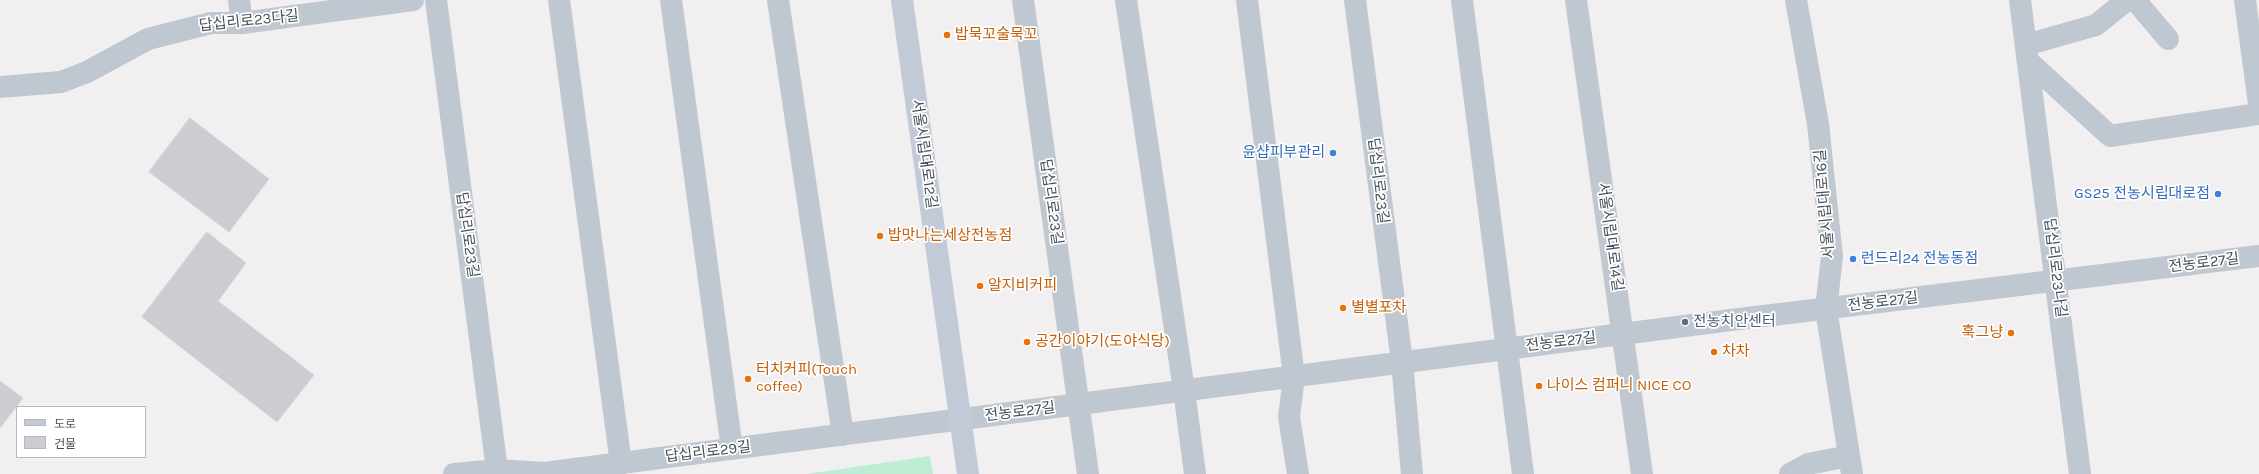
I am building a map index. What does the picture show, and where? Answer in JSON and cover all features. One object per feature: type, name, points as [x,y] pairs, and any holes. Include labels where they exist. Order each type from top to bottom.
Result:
[{"type":"street","points":[[240,0],[242,23]]},
{"type":"street","name":"답십리로23다길","points":[[0,87],[61,82],[87,72],[148,38],[211,23],[242,23],[413,0]]},
{"type":"street","name":"답십리로23길","points":[[436,0],[497,470]]},
{"type":"street","points":[[560,0],[621,464]]},
{"type":"street","points":[[671,0],[732,449]]},
{"type":"street","points":[[778,0],[844,435]]},
{"type":"street","name":"서울시립대로12길","points":[[902,0],[962,419],[968,474]]},
{"type":"street","name":"답십리로23길","points":[[1023,0],[1079,404]]},
{"type":"street","points":[[1126,0],[1184,390],[1195,474]]},
{"type":"street","points":[[1247,0],[1294,376],[1289,417],[1298,474]]},
{"type":"street","name":"답십리로23길","points":[[1355,0],[1402,362]]},
{"type":"street","points":[[1462,0],[1506,349]]},
{"type":"street","name":"서울시립대로14길","points":[[1576,0],[1624,334],[1642,474]]},
{"type":"street","name":"서울시립대로16길","points":[[1790,474],[1808,464],[1850,465],[1826,309],[1832,257],[1818,124],[1796,0]]},
{"type":"street","name":"답십리로23나길","points":[[2020,0],[2057,282],[2080,474]]},
{"type":"street","points":[[2127,0],[2096,25],[2027,53],[2110,136],[2259,114]]},
{"type":"street","points":[[2135,0],[2168,39]]},
{"type":"street","points":[[2245,0],[2259,104]]},
{"type":"street","name":"전농로27길","points":[[962,419],[1624,334],[2259,256]]},
{"type":"street","name":"전농로27길","points":[[1506,349],[1523,474]]},
{"type":"street","points":[[1402,362],[1412,474]]},
{"type":"street","points":[[1079,404],[1088,474]]},
{"type":"street","name":"답십리로29길","points":[[454,474],[497,470],[544,474],[962,419]]},
{"type":"green space","points":[[930,456],[933,474],[807,474]]},
{"type":"building","points":[[190,118],[269,179],[229,232],[149,172]]},
{"type":"building","points":[[207,232],[246,263],[218,301],[314,375],[277,422],[142,317]]},
{"type":"building","points":[[0,381],[23,398],[0,428]]},
{"type":"place","name":"밥묵꼬술묵꼬","points":[[947,35]]},
{"type":"place","name":"윤샵피부관리","points":[[1333,153]]},
{"type":"place","name":"GS25 전농시립대로점","points":[[2218,194]]},
{"type":"place","name":"밥맛나는세상전농점","points":[[880,236]]},
{"type":"place","name":"런드리24 전농동점","points":[[1853,259]]},
{"type":"place","name":"알지비커피","points":[[980,286]]},
{"type":"place","name":"별별포차","points":[[1343,308]]},
{"type":"place","name":"전농치안센터","points":[[1685,322]]},
{"type":"place","name":"훅그냥","points":[[2011,333]]},
{"type":"place","name":"공간이야기(도야식당)","points":[[1027,342]]},
{"type":"place","name":"차차","points":[[1714,352]]},
{"type":"place","name":"터치커피(Touch coffee)","points":[[748,379]]},
{"type":"place","name":"나이스 컴퍼니 NICE CO","points":[[1539,386]]}]
